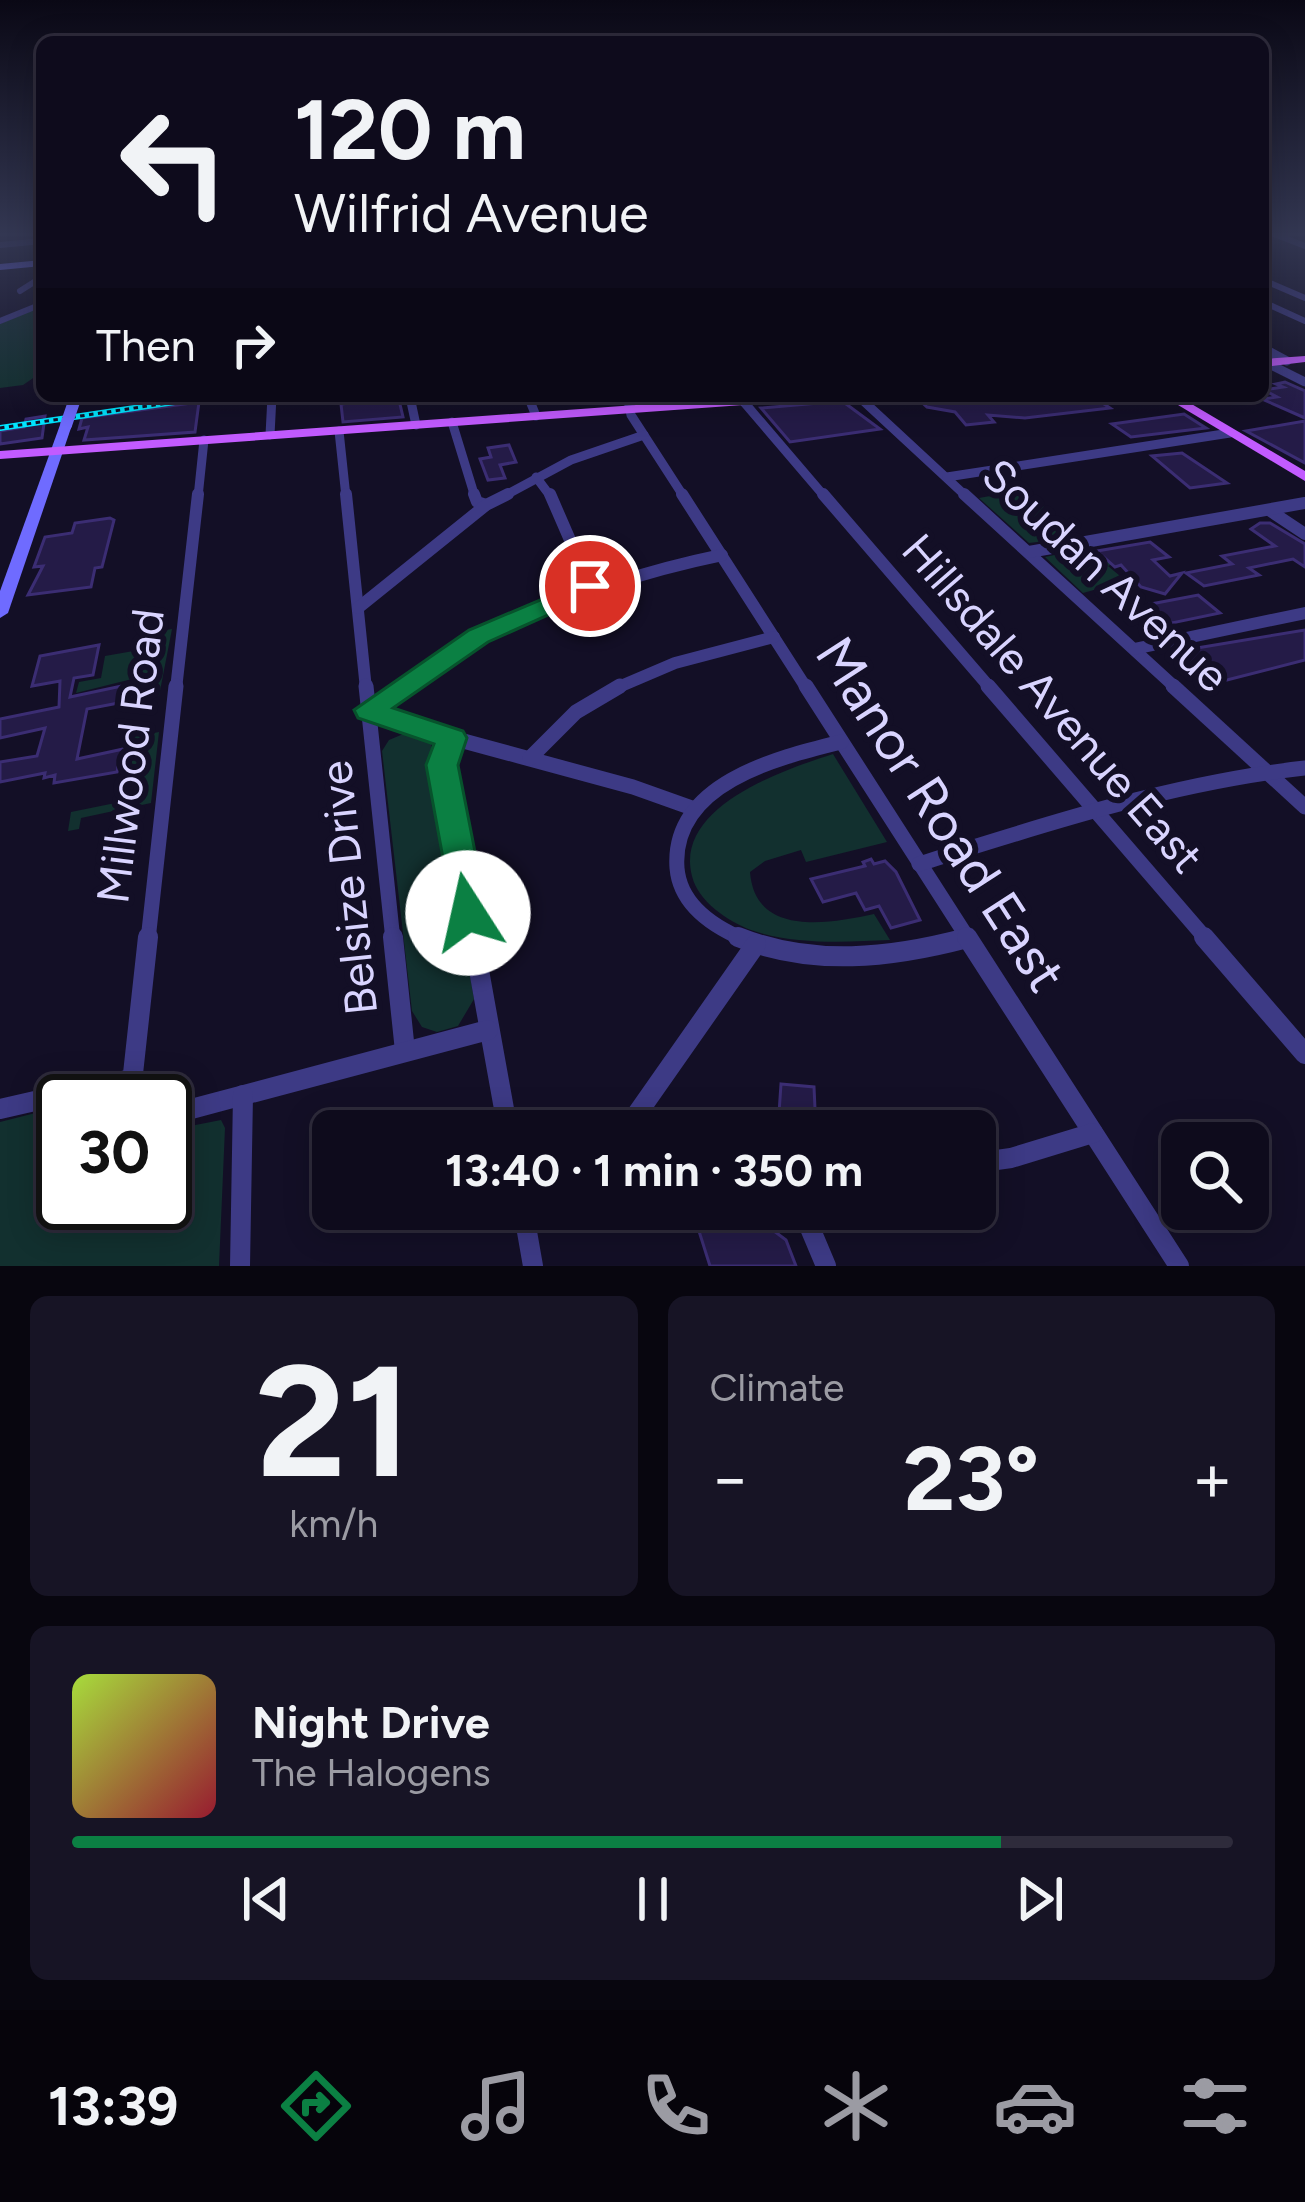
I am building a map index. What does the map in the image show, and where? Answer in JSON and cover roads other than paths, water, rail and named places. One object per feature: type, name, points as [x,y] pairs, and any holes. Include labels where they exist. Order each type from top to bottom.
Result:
[{"type":"main road","points":[[1269,359],[1305,359]]},
{"type":"main road","points":[[0,454],[536,416],[629,402]]},
{"type":"main road","points":[[1179,402],[1305,478]]},
{"type":"street","points":[[1269,305],[1305,320]]},
{"type":"street","points":[[0,321],[36,306]]},
{"type":"street","points":[[1269,361],[1305,382]]},
{"type":"street","points":[[0,613],[74,402]]},
{"type":"street","points":[[270,436],[272,402]]},
{"type":"street","points":[[411,402],[416,425]]},
{"type":"street","points":[[530,402],[536,416]]},
{"type":"street","name":"Manor Road East","points":[[629,402],[644,435],[1179,1266]]},
{"type":"street","name":"Hillsdale Avenue East","points":[[744,402],[1305,1054]]},
{"type":"street","name":"Soudan Avenue","points":[[865,402],[1305,807]]},
{"type":"street","points":[[452,422],[477,502],[487,505]]},
{"type":"street","name":"Belsize Drive","points":[[339,430],[405,1051]]},
{"type":"street","points":[[947,477],[1230,433]]},
{"type":"street","points":[[358,608],[487,505],[536,477],[617,441],[644,435]]},
{"type":"street","name":"Millwood Road","points":[[132,1074],[204,440]]},
{"type":"street","points":[[536,477],[545,483],[590,586]]},
{"type":"street","points":[[1029,552],[1305,503]]},
{"type":"street","points":[[1268,510],[1305,534]]},
{"type":"street","points":[[369,710],[479,636],[590,586],[722,555]]},
{"type":"street","points":[[1134,649],[1305,613]]},
{"type":"street","points":[[530,758],[550,733],[612,692],[711,650],[774,637]]},
{"type":"street","points":[[369,710],[692,808]]},
{"type":"street","points":[[452,738],[442,765],[504,1110]]},
{"type":"street","points":[[841,742],[745,773],[692,808],[677,844],[681,889],[711,922],[756,944],[851,956],[967,938]]},
{"type":"street","points":[[919,864],[1095,811],[1252,774],[1305,769]]},
{"type":"street","points":[[641,1110],[756,944]]},
{"type":"street","points":[[192,1109],[488,1030]]},
{"type":"street","points":[[240,1266],[243,1096]]},
{"type":"street","points":[[0,1108],[36,1103]]},
{"type":"street","points":[[996,1160],[1093,1133]]},
{"type":"street","points":[[526,1230],[533,1266]]},
{"type":"street","points":[[811,1230],[826,1266]]},
{"type":"railway","points":[[0,428],[175,402]]}]
